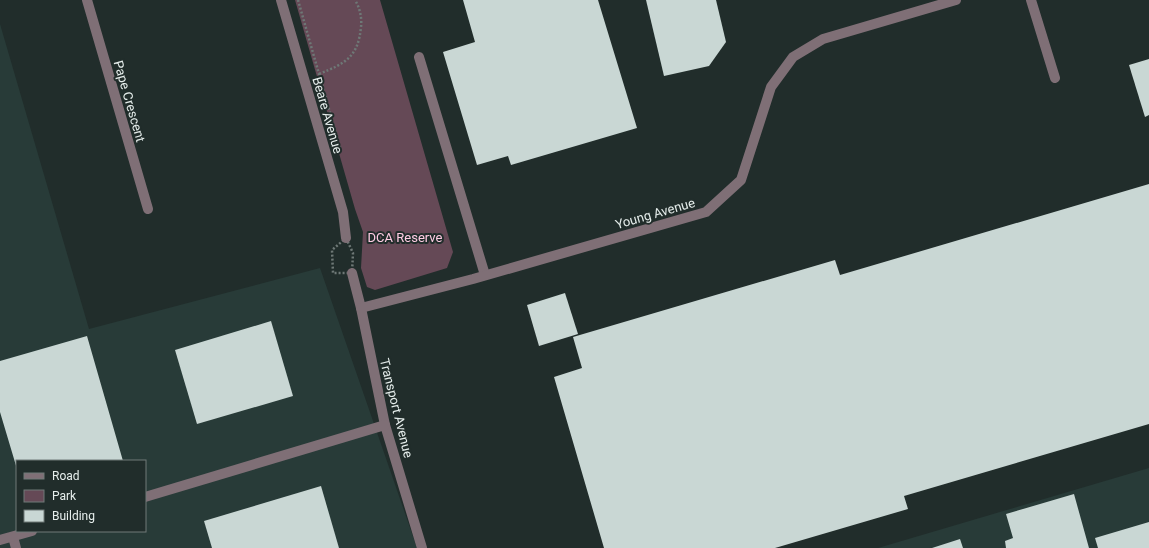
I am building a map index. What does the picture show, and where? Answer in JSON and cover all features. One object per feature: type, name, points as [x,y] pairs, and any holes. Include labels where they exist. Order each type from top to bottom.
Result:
[{"type":"street","name":"Pape Crescent","points":[[87,0],[148,209]]},
{"type":"street","name":"Beare Avenue","points":[[281,0],[343,212],[346,238]]},
{"type":"street","name":"Young Avenue","points":[[361,308],[485,275],[706,212],[741,180],[772,87],[793,57],[823,39],[956,0]]},
{"type":"street","points":[[1031,0],[1055,78]]},
{"type":"street","points":[[419,57],[485,275]]},
{"type":"street","name":"Transport Avenue","points":[[352,273],[361,308],[385,425],[422,548]]},
{"type":"street","points":[[146,497],[385,425]]},
{"type":"street","points":[[0,540],[29,532]]},
{"type":"street","points":[[13,537],[16,548]]},
{"type":"path","points":[[298,0],[336,132]]},
{"type":"path","points":[[319,74],[339,66],[351,57],[360,42],[362,21],[358,5],[355,0]]},
{"type":"path","points":[[346,238],[353,252],[352,273],[333,272],[332,250],[346,238]]},
{"type":"shaded area","points":[[0,24],[89,329],[320,268],[417,548],[0,548]]},
{"type":"shaded area","points":[[1149,468],[1149,548],[878,548]]},
{"type":"green space","name":"DCA Reserve","points":[[295,0],[380,0],[453,252],[447,268],[375,290],[367,287],[361,268],[363,232],[355,209]]},
{"type":"building","points":[[463,0],[598,0],[637,128],[511,165],[508,156],[477,165],[443,52],[475,42]]},
{"type":"building","points":[[646,0],[716,0],[726,42],[709,66],[664,76]]},
{"type":"building","points":[[1149,59],[1149,115],[1145,117],[1129,65]]},
{"type":"building","points":[[1149,184],[1149,424],[904,496],[908,509],[775,548],[604,548],[554,377],[582,368],[573,337],[835,260],[840,275]]},
{"type":"building","points":[[565,293],[578,334],[539,346],[527,305]]},
{"type":"building","points":[[271,321],[293,396],[197,424],[175,350]]},
{"type":"building","points":[[87,336],[123,460],[16,460],[16,466],[0,412],[0,361]]},
{"type":"building","points":[[321,486],[339,548],[212,548],[204,521]]},
{"type":"building","points":[[1074,494],[1089,548],[1006,548],[1005,541],[1013,538],[1006,514]]},
{"type":"building","points":[[1149,522],[1149,548],[1098,548],[1095,538]]},
{"type":"building","points":[[960,539],[963,548],[932,548]]}]
